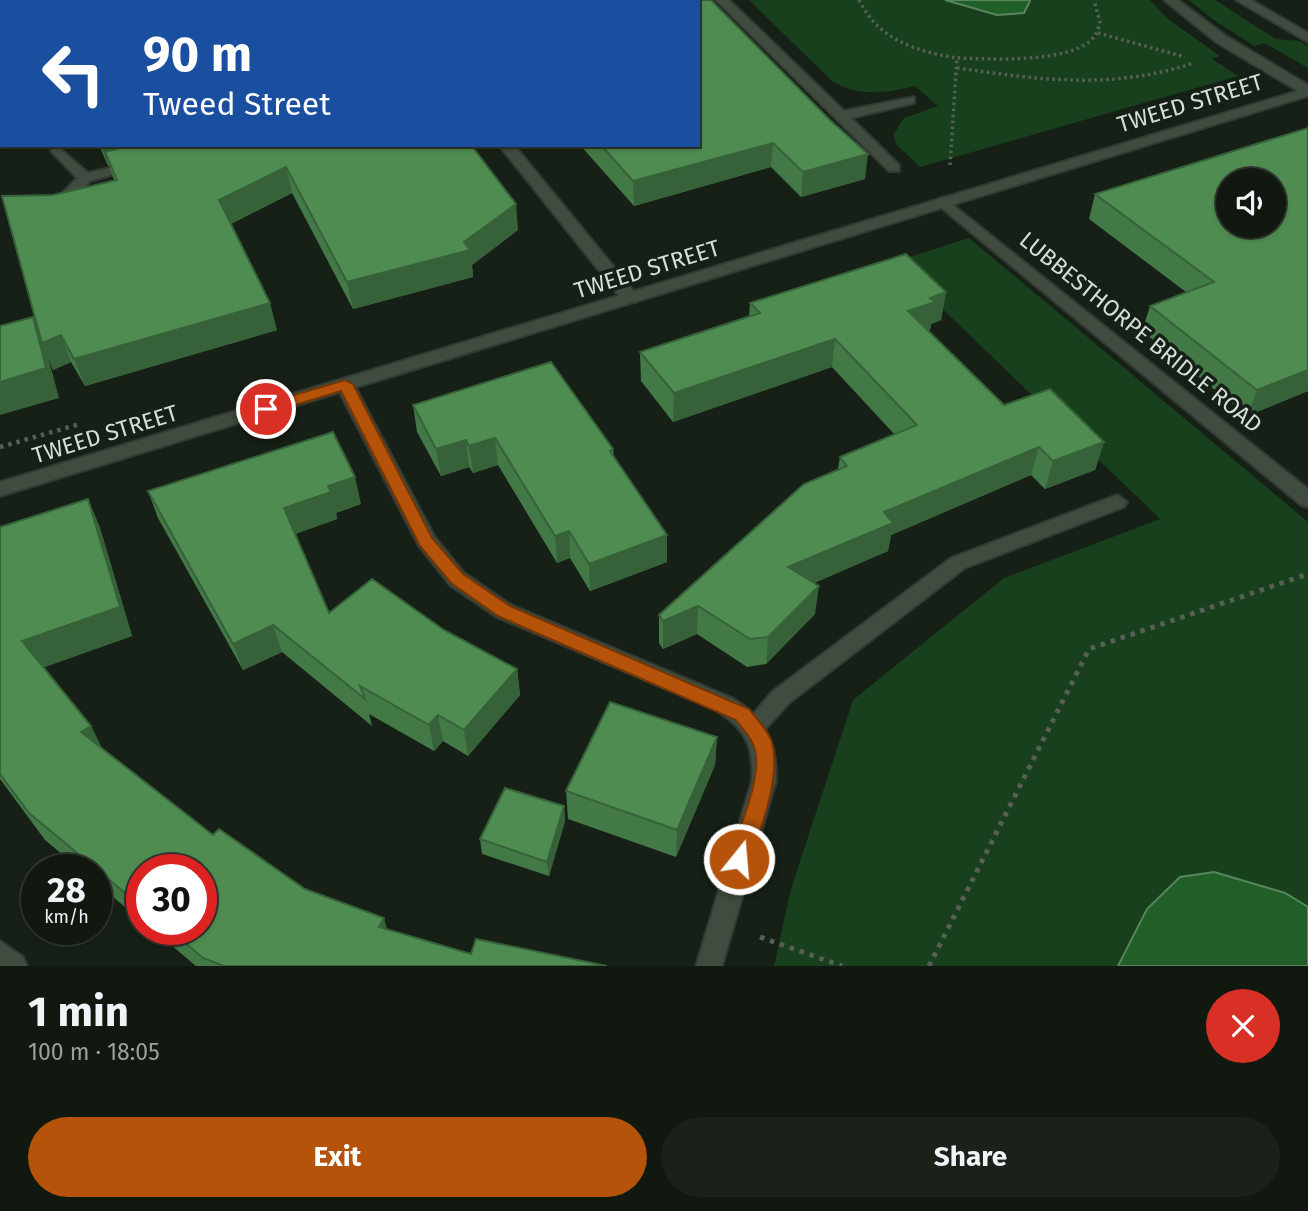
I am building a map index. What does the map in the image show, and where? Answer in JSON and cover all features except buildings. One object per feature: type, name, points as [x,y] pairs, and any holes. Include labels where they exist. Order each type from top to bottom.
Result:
[{"type":"street","points":[[722,0],[894,168]]},
{"type":"street","points":[[1170,0],[1215,35],[1308,91]]},
{"type":"street","points":[[1242,0],[1308,38]]},
{"type":"street","name":"TWEED STREET","points":[[0,489],[1308,91]]},
{"type":"street","points":[[840,116],[909,100]]},
{"type":"street","points":[[508,147],[630,298]]},
{"type":"street","points":[[56,148],[85,177]]},
{"type":"street","points":[[60,205],[85,177],[150,163]]},
{"type":"street","name":"LUBBESTHORPE BRIDLE ROAD","points":[[943,202],[1308,500]]},
{"type":"street","points":[[345,384],[426,541],[457,579],[504,611],[724,704],[754,726],[766,757],[764,781],[709,966]]},
{"type":"street","points":[[754,726],[781,697],[958,563],[1117,502]]},
{"type":"street","points":[[0,953],[14,966]]},
{"type":"path","points":[[859,0],[870,21],[889,37],[926,53],[957,58],[1048,55],[1079,47],[1098,33],[1101,18],[1094,0]]},
{"type":"path","points":[[957,68],[1080,85],[1165,73],[1196,62],[1098,33]]},
{"type":"path","points":[[950,166],[957,58]]},
{"type":"path","points":[[929,966],[1010,801],[1090,649],[1308,574]]},
{"type":"path","points":[[720,923],[842,966]]},
{"type":"shaded area","points":[[749,0],[1150,0],[1168,19],[1220,56],[1212,59],[1238,76],[920,167],[897,145],[893,135],[904,118],[938,106],[915,86],[863,92],[833,82]]},
{"type":"shaded area","points":[[945,0],[1030,1],[1024,13],[997,15]]},
{"type":"shaded area","points":[[1189,0],[1215,0],[1276,39],[1299,41],[1308,46],[1308,68],[1265,43],[1254,46]]},
{"type":"shaded area","points":[[969,238],[1308,522],[1308,966],[774,966],[791,889],[853,700],[1004,578],[1160,519],[894,262]]},
{"type":"shaded area","points":[[1214,872],[1285,893],[1308,907],[1308,966],[1118,966],[1147,909],[1180,877]]},
{"type":"route","points":[[266,409],[345,384],[398,492],[426,541],[440,562],[457,579],[504,611],[724,704],[754,726],[762,740],[766,757],[764,781],[739,859]]}]
